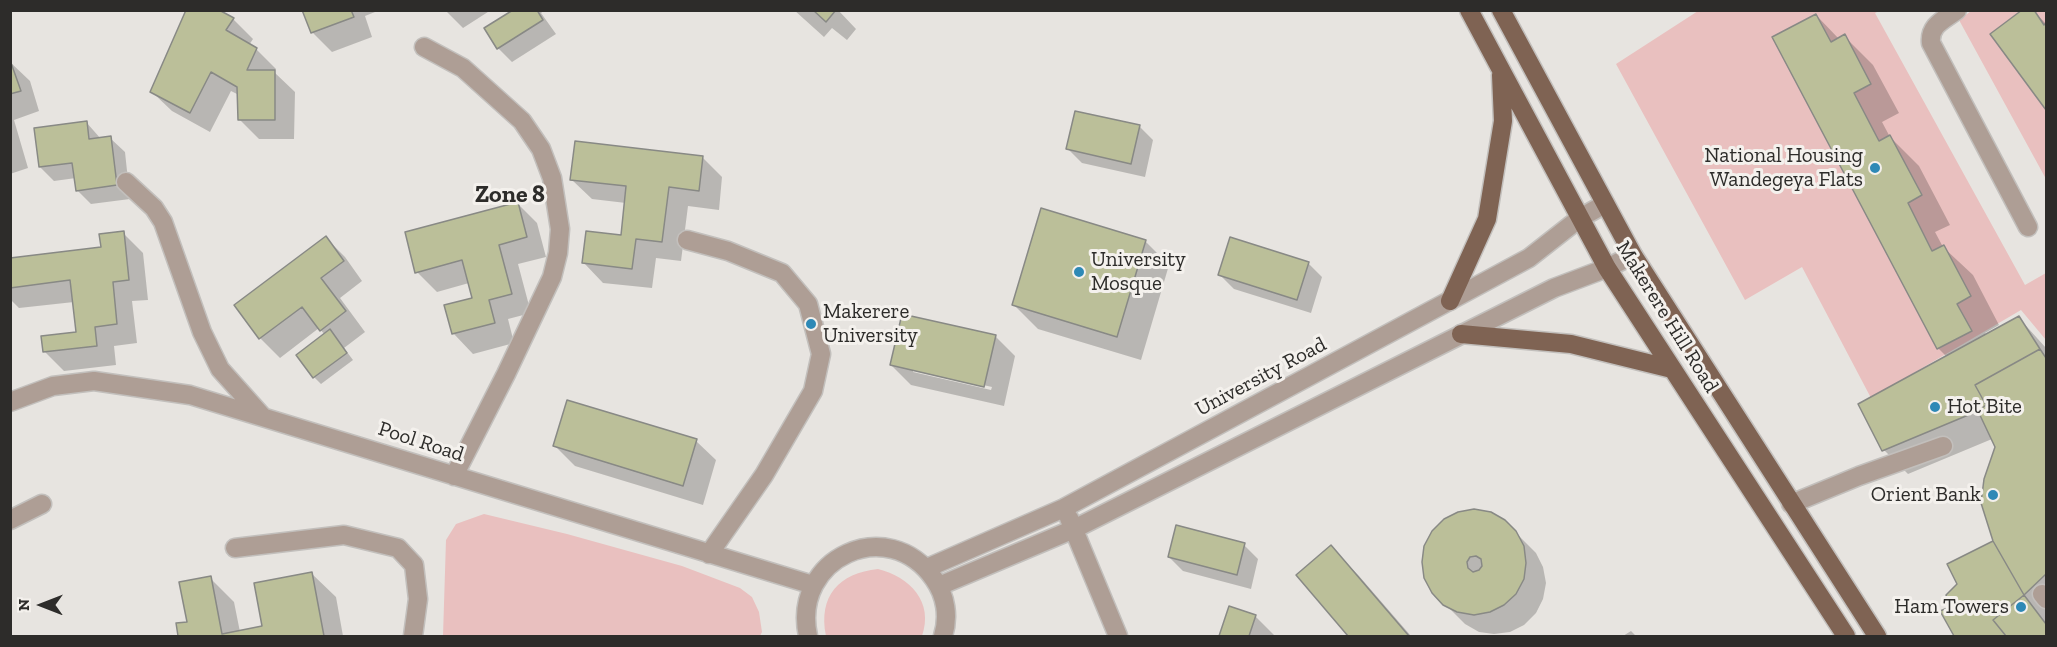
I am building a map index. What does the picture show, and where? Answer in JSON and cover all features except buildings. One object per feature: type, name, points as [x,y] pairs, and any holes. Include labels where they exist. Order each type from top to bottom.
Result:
[{"type":"main road","name":"Makerere Hill Road","points":[[1469,10],[1607,268],[1846,636]]},
{"type":"main road","name":"Makerere Hill Road","points":[[1507,12],[1633,255],[1877,636]]},
{"type":"main road","points":[[1450,301],[1487,219],[1503,120],[1501,68]]},
{"type":"main road","points":[[1461,334],[1571,344],[1672,369]]},
{"type":"lane","points":[[1958,10],[1935,26],[1930,34],[1931,43],[2028,227]]},
{"type":"lane","points":[[424,47],[463,68],[522,121],[541,149],[552,178],[560,229],[558,253],[552,277],[454,476]]},
{"type":"lane","points":[[126,182],[154,208],[163,222],[202,332],[220,369],[262,416]]},
{"type":"lane","name":"University Road","points":[[927,568],[1064,508],[1450,301],[1529,258],[1580,218],[1605,204]]},
{"type":"lane","points":[[687,240],[728,251],[782,273],[808,304],[821,354],[813,391],[764,475],[709,554]]},
{"type":"lane","points":[[939,586],[1074,529],[1554,288],[1607,268],[1633,255]]},
{"type":"lane","name":"Pool Road","points":[[10,402],[53,386],[94,381],[190,394],[813,585]]},
{"type":"lane","points":[[1791,504],[1942,446]]},
{"type":"lane","points":[[10,520],[42,504]]},
{"type":"lane","points":[[1064,508],[1118,636]]},
{"type":"lane","points":[[235,548],[344,535],[399,548],[414,565],[418,599],[413,636]]},
{"type":"lane","points":[[808,636],[807,604],[813,585],[826,567],[844,554],[865,547],[888,547],[908,554],[927,568],[939,586],[946,605],[946,626],[943,636]]},
{"type":"shaded area","points":[[1698,11],[1879,11],[1875,13],[2025,285],[2046,273],[2046,340],[2021,310],[1871,398],[1802,267],[1745,300],[1616,64]]},
{"type":"shaded area","points":[[1971,11],[2046,11],[2046,179],[1959,20]]},
{"type":"shaded area","points":[[484,514],[682,566],[740,588],[752,597],[759,612],[762,632],[760,636],[443,636],[446,540],[456,524]]},
{"type":"shaded area","points":[[878,569],[900,578],[917,593],[925,612],[922,636],[826,636],[825,609],[834,589],[842,581],[852,576]]},
{"type":"place","name":"National Housing Wandegeya Flats","points":[[1875,168]]},
{"type":"place","name":"University Mosque","points":[[1079,272]]},
{"type":"place","name":"Makerere University","points":[[811,324]]},
{"type":"place","name":"Hot Bite","points":[[1935,407]]},
{"type":"place","name":"Orient Bank","points":[[1993,495]]},
{"type":"place","name":"Ham Towers","points":[[2021,607]]},
{"type":"district","name":"Zone 8","points":[[510,195]]}]
